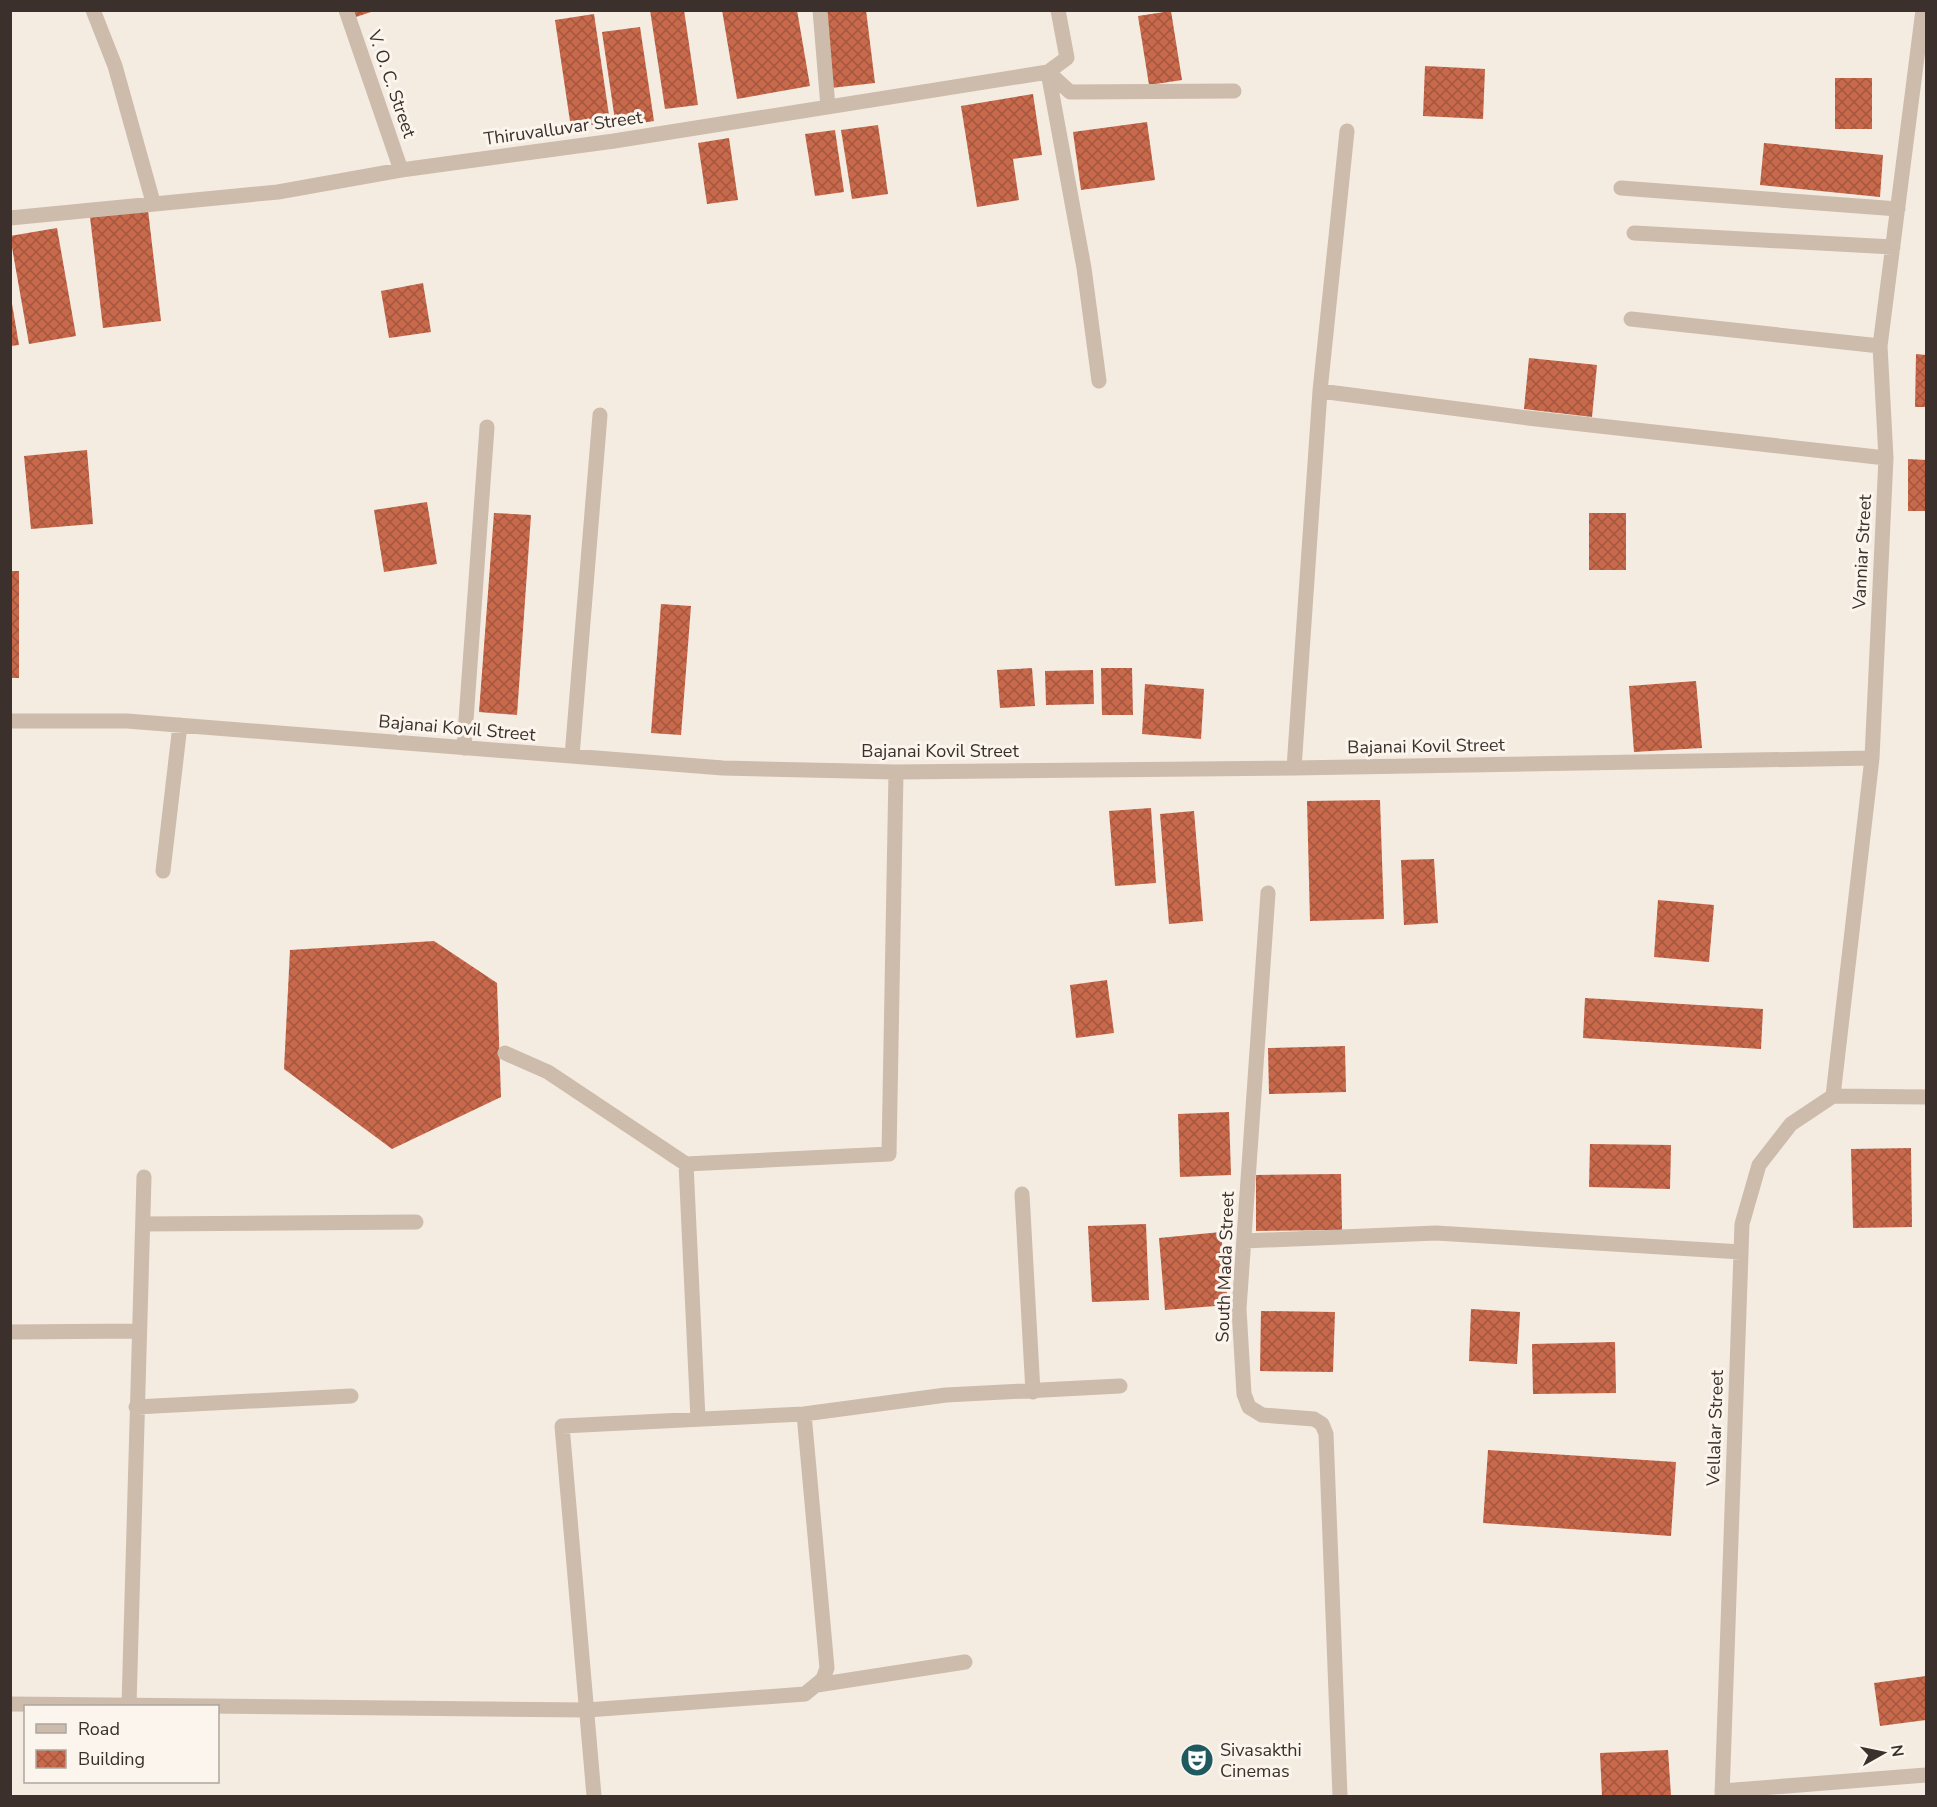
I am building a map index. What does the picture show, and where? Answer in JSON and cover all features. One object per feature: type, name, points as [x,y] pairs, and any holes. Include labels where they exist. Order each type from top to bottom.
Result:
[{"type":"street","points":[[93,10],[115,66],[153,202]]},
{"type":"street","name":"V. O. C. Street","points":[[346,10],[400,170]]},
{"type":"street","points":[[820,10],[828,107]]},
{"type":"street","points":[[1048,72],[1067,58],[1058,10]]},
{"type":"street","name":"Vanniar Street","points":[[1833,1096],[1872,758],[1886,458],[1880,346],[1923,10]]},
{"type":"street","points":[[1048,72],[1070,92],[1234,91]]},
{"type":"street","points":[[1048,72],[1084,268],[1100,381]]},
{"type":"street","name":"Thiruvalluvar Street","points":[[10,218],[153,202],[278,192],[400,170],[614,141],[1048,72]]},
{"type":"street","points":[[1294,768],[1320,391],[1347,131]]},
{"type":"street","points":[[1622,188],[1898,209]]},
{"type":"street","points":[[1634,233],[1893,247]]},
{"type":"street","points":[[1631,319],[1880,346]]},
{"type":"street","points":[[1320,391],[1528,418],[1886,458]]},
{"type":"street","points":[[572,756],[600,415]]},
{"type":"street","points":[[464,748],[487,427]]},
{"type":"street","name":"Bajanai Kovil Street","points":[[10,721],[127,721],[723,768],[896,772],[1872,758]]},
{"type":"street","points":[[162,871],[180,725]]},
{"type":"street","points":[[505,1053],[548,1071],[686,1164],[889,1154],[896,772]]},
{"type":"street","name":"South Mada Street","points":[[1268,893],[1239,1309],[1244,1394],[1249,1407],[1262,1415],[1314,1419],[1322,1424],[1326,1434],[1340,1797]]},
{"type":"street","points":[[1833,1096],[1926,1097]]},
{"type":"street","name":"Vellalar Street","points":[[1722,1794],[1742,1224],[1759,1165],[1791,1124],[1833,1096]]},
{"type":"street","points":[[686,1164],[698,1419]]},
{"type":"street","points":[[10,1704],[129,1705],[137,1331],[144,1177]]},
{"type":"street","points":[[1022,1194],[1033,1392]]},
{"type":"street","points":[[143,1224],[416,1222]]},
{"type":"street","points":[[1244,1240],[1436,1233],[1741,1252]]},
{"type":"street","points":[[10,1332],[137,1331]]},
{"type":"street","points":[[594,1797],[562,1426],[804,1414],[946,1395],[1120,1386]]},
{"type":"street","points":[[136,1407],[351,1396]]},
{"type":"street","points":[[219,1706],[587,1710],[805,1694],[817,1685],[827,1668],[804,1414]]},
{"type":"street","points":[[817,1685],[965,1662]]},
{"type":"street","points":[[1722,1794],[1926,1775]]},
{"type":"building","points":[[351,10],[374,10],[374,11],[353,18]]},
{"type":"building","points":[[650,10],[684,10],[698,105],[665,109]]},
{"type":"building","points":[[722,10],[797,10],[810,86],[737,99]]},
{"type":"building","points":[[822,10],[866,10],[875,83],[831,88]]},
{"type":"building","points":[[1171,11],[1182,80],[1149,85],[1138,16]]},
{"type":"building","points":[[594,14],[610,122],[571,128],[555,20]]},
{"type":"building","points":[[640,27],[654,121],[616,127],[602,32]]},
{"type":"building","points":[[1425,66],[1485,69],[1483,119],[1423,116]]},
{"type":"building","points":[[1835,78],[1872,78],[1872,129],[1835,129]]},
{"type":"building","points":[[1033,94],[1042,155],[1013,159],[1019,200],[977,207],[961,106]]},
{"type":"building","points":[[1147,122],[1155,180],[1081,190],[1073,132]]},
{"type":"building","points":[[878,125],[888,194],[852,199],[841,130]]},
{"type":"building","points":[[835,130],[844,192],[815,196],[805,134]]},
{"type":"building","points":[[729,138],[738,200],[707,204],[698,143]]},
{"type":"building","points":[[1764,143],[1883,155],[1880,197],[1760,185]]},
{"type":"building","points":[[148,210],[161,321],[103,328],[90,217]]},
{"type":"building","points":[[57,228],[76,336],[29,344],[10,236]]},
{"type":"building","points":[[423,283],[431,332],[389,338],[381,291]]},
{"type":"building","points":[[10,292],[19,345],[10,346]]},
{"type":"building","points":[[1916,354],[1926,355],[1926,407],[1915,407]]},
{"type":"building","points":[[1529,358],[1597,365],[1592,417],[1524,409]]},
{"type":"building","points":[[87,450],[93,524],[31,529],[24,456]]},
{"type":"building","points":[[1908,459],[1926,460],[1926,511],[1908,511]]},
{"type":"building","points":[[427,502],[437,564],[384,572],[374,510]]},
{"type":"building","points":[[494,513],[531,515],[517,715],[479,712]]},
{"type":"building","points":[[1589,513],[1626,513],[1626,570],[1589,570]]},
{"type":"building","points":[[10,571],[19,571],[19,678],[10,678]]},
{"type":"building","points":[[661,604],[691,606],[681,735],[651,733]]},
{"type":"building","points":[[1032,668],[1035,706],[1000,708],[997,670]]},
{"type":"building","points":[[1101,668],[1132,668],[1133,715],[1102,715]]},
{"type":"building","points":[[1093,670],[1094,704],[1046,705],[1045,671]]},
{"type":"building","points":[[1696,681],[1702,748],[1634,752],[1629,686]]},
{"type":"building","points":[[1145,684],[1204,689],[1201,739],[1142,734]]},
{"type":"building","points":[[1380,800],[1384,919],[1310,921],[1307,801]]},
{"type":"building","points":[[1151,808],[1156,883],[1115,886],[1109,811]]},
{"type":"building","points":[[1194,811],[1203,921],[1169,924],[1160,814]]},
{"type":"building","points":[[1434,859],[1438,923],[1404,925],[1401,860]]},
{"type":"building","points":[[1658,900],[1714,905],[1709,962],[1654,957]]},
{"type":"building","points":[[434,941],[497,983],[501,1097],[392,1149],[284,1069],[290,950]]},
{"type":"building","points":[[1107,980],[1114,1033],[1076,1038],[1070,985]]},
{"type":"building","points":[[1585,998],[1763,1009],[1761,1049],[1583,1038]]},
{"type":"building","points":[[1345,1046],[1346,1092],[1269,1094],[1268,1048]]},
{"type":"building","points":[[1229,1112],[1231,1175],[1180,1177],[1178,1114]]},
{"type":"building","points":[[1590,1144],[1671,1145],[1670,1189],[1589,1187]]},
{"type":"building","points":[[1911,1148],[1912,1227],[1853,1228],[1851,1149]]},
{"type":"building","points":[[1341,1174],[1342,1230],[1256,1231],[1256,1175]]},
{"type":"building","points":[[1146,1224],[1149,1300],[1092,1302],[1088,1226]]},
{"type":"building","points":[[1221,1232],[1228,1305],[1165,1310],[1159,1238]]},
{"type":"building","points":[[1471,1309],[1520,1312],[1517,1364],[1469,1361]]},
{"type":"building","points":[[1261,1311],[1335,1312],[1333,1372],[1260,1371]]},
{"type":"building","points":[[1615,1342],[1616,1393],[1533,1394],[1532,1344]]},
{"type":"building","points":[[1488,1450],[1676,1462],[1671,1536],[1483,1523]]},
{"type":"building","points":[[1926,1676],[1926,1720],[1880,1726],[1874,1683]]},
{"type":"building","points":[[1668,1750],[1671,1796],[1602,1796],[1600,1753]]},
{"type":"place","name":"Sivasakthi Cinemas","points":[[1197,1760]]}]
